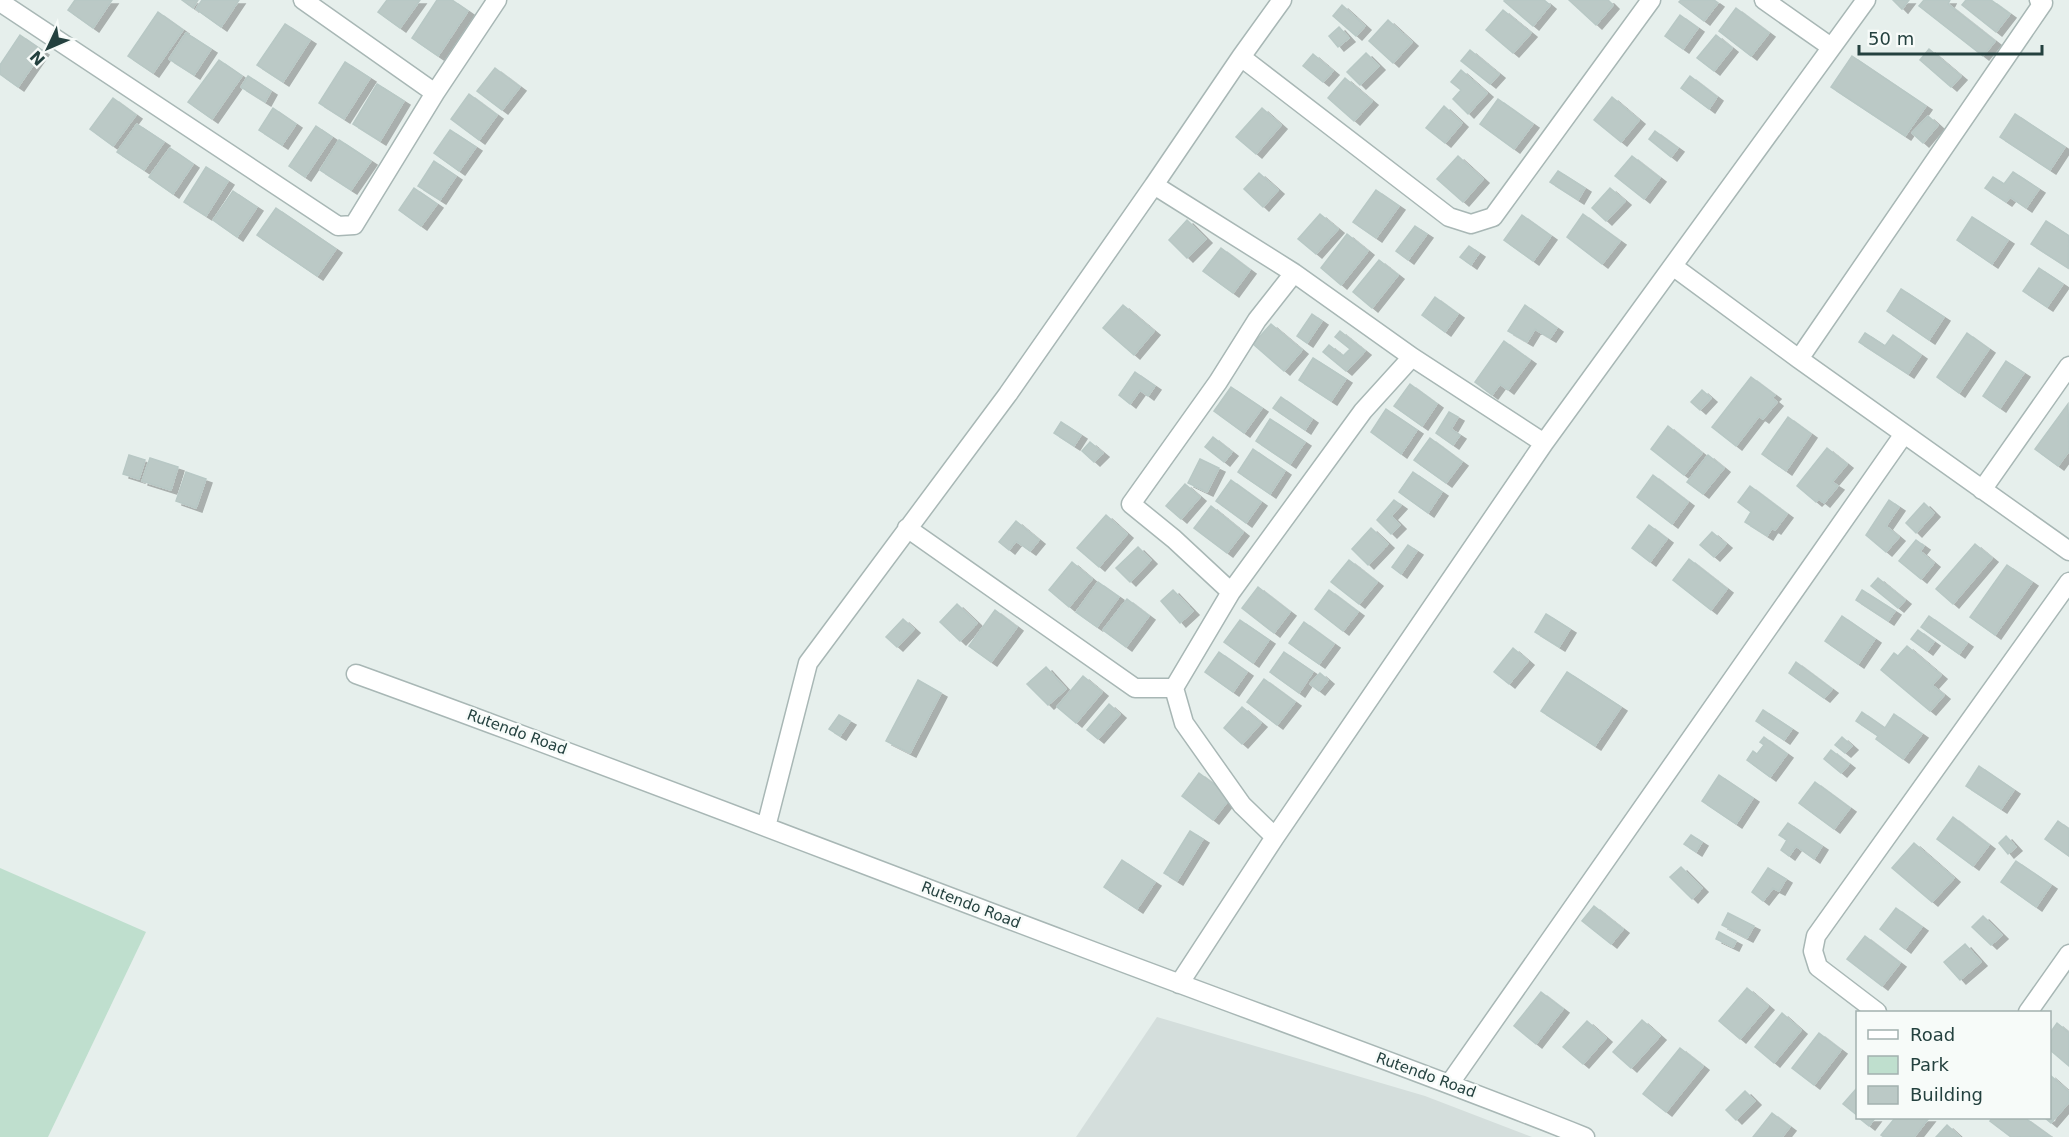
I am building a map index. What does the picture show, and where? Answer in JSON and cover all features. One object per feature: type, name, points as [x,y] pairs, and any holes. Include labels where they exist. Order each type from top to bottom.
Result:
[{"type":"street","points":[[303,0],[435,93]]},
{"type":"street","points":[[0,2],[338,226],[354,225],[435,93],[496,0]]},
{"type":"street","points":[[766,828],[808,663],[1008,394],[1282,0]]},
{"type":"street","points":[[1241,57],[1449,217],[1471,224],[1493,217],[1651,0]]},
{"type":"street","points":[[1764,0],[1831,47]]},
{"type":"street","points":[[1179,984],[1275,837],[1544,443],[1866,0]]},
{"type":"street","points":[[1799,359],[2043,3],[2039,0]]},
{"type":"street","points":[[1154,185],[1294,273],[1412,357],[1544,443]]},
{"type":"street","points":[[1674,267],[2069,551]]},
{"type":"street","points":[[1231,592],[1131,504],[1218,382],[1257,320],[1294,273]]},
{"type":"street","points":[[1275,837],[1242,805],[1184,723],[1174,688],[1231,592],[1363,411],[1412,357]]},
{"type":"street","points":[[1983,490],[2069,366]]},
{"type":"street","points":[[1450,1083],[1904,434]]},
{"type":"street","points":[[907,528],[1135,688],[1174,688]]},
{"type":"street","points":[[1875,1011],[1818,967],[1813,951],[1816,936],[2069,582]]},
{"type":"street","name":"Rutendo Road","points":[[356,674],[532,737],[1179,984],[1450,1083],[1585,1137]]},
{"type":"street","points":[[2029,1011],[2069,954]]},
{"type":"shaded area","points":[[1157,1017],[1425,1096],[1532,1137],[1076,1137]]},
{"type":"green space","points":[[0,868],[146,932],[48,1137],[0,1137]]},
{"type":"building","points":[[75,0],[112,0],[93,28],[68,10]]},
{"type":"building","points":[[182,0],[198,0],[193,8]]},
{"type":"building","points":[[202,0],[239,0],[221,27],[196,9]]},
{"type":"building","points":[[387,0],[420,0],[400,28],[378,12]]},
{"type":"building","points":[[437,0],[452,0],[468,11],[438,56],[412,38]]},
{"type":"building","points":[[1505,0],[1544,0],[1550,5],[1533,26]]},
{"type":"building","points":[[1569,0],[1608,0],[1613,5],[1596,25]]},
{"type":"building","points":[[1681,0],[1714,0],[1718,3],[1704,21],[1679,2]]},
{"type":"building","points":[[1893,0],[1909,0],[1902,9]]},
{"type":"building","points":[[1924,0],[1950,0],[1948,4],[1995,41],[1983,56],[1919,6]]},
{"type":"building","points":[[1966,0],[1991,0],[2010,14],[1996,32],[1962,5]]},
{"type":"building","points":[[1342,5],[1365,26],[1356,36],[1333,16]]},
{"type":"building","points":[[1736,8],[1769,33],[1751,56],[1719,31]]},
{"type":"building","points":[[1503,10],[1531,33],[1513,53],[1486,30]]},
{"type":"building","points":[[158,12],[183,30],[153,73],[128,56]]},
{"type":"building","points":[[1680,15],[1698,28],[1683,49],[1665,36]]},
{"type":"building","points":[[1388,20],[1412,42],[1393,63],[1369,41]]},
{"type":"building","points":[[285,24],[310,40],[283,82],[257,65]]},
{"type":"building","points":[[1339,27],[1349,38],[1338,47],[1329,36]]},
{"type":"building","points":[[186,33],[211,49],[194,75],[169,59]]},
{"type":"building","points":[[20,35],[43,51],[18,87],[0,74],[0,65]]},
{"type":"building","points":[[1716,35],[1732,48],[1714,71],[1697,58]]},
{"type":"building","points":[[1929,49],[1961,76],[1951,87],[1920,60]]},
{"type":"building","points":[[1470,50],[1499,74],[1490,84],[1461,61]]},
{"type":"building","points":[[1366,53],[1379,66],[1360,85],[1347,72]]},
{"type":"building","points":[[1313,54],[1333,71],[1323,82],[1303,66]]},
{"type":"building","points":[[1852,56],[1926,106],[1905,136],[1831,87]]},
{"type":"building","points":[[219,60],[242,76],[212,119],[188,102]]},
{"type":"building","points":[[345,62],[370,78],[344,119],[319,103]]},
{"type":"building","points":[[495,68],[520,87],[502,110],[477,91]]},
{"type":"building","points":[[1461,70],[1487,93],[1468,114],[1453,99],[1461,90],[1451,82]]},
{"type":"building","points":[[248,76],[271,91],[265,102],[241,87]]},
{"type":"building","points":[[1690,76],[1717,97],[1709,109],[1681,88]]},
{"type":"building","points":[[1345,78],[1372,101],[1354,121],[1328,98]]},
{"type":"building","points":[[377,84],[404,101],[380,141],[353,124]]},
{"type":"building","points":[[469,94],[497,115],[479,140],[451,119]]},
{"type":"building","points":[[1612,97],[1639,120],[1621,142],[1594,120]]},
{"type":"building","points":[[113,98],[136,115],[113,146],[90,129]]},
{"type":"building","points":[[1498,99],[1533,124],[1514,149],[1480,124]]},
{"type":"building","points":[[1444,106],[1462,123],[1445,143],[1426,128]]},
{"type":"building","points":[[273,108],[296,124],[282,145],[259,130]]},
{"type":"building","points":[[1262,108],[1281,125],[1256,154],[1236,137]]},
{"type":"building","points":[[2015,114],[2065,147],[2050,170],[2000,137]]},
{"type":"building","points":[[1928,116],[1938,125],[1923,143],[1912,133]]},
{"type":"building","points":[[137,124],[164,142],[144,170],[117,152]]},
{"type":"building","points":[[316,126],[332,137],[305,177],[289,166]]},
{"type":"building","points":[[450,130],[476,147],[459,171],[434,153]]},
{"type":"building","points":[[1655,131],[1678,148],[1671,157],[1649,139]]},
{"type":"building","points":[[339,140],[371,161],[351,190],[320,170]]},
{"type":"building","points":[[170,148],[193,164],[173,194],[149,177]]},
{"type":"building","points":[[1458,156],[1483,179],[1463,202],[1437,179]]},
{"type":"building","points":[[1632,156],[1660,178],[1644,199],[1615,176]]},
{"type":"building","points":[[434,161],[456,176],[440,200],[418,186]]},
{"type":"building","points":[[206,167],[228,181],[206,216],[184,202]]},
{"type":"building","points":[[1558,171],[1585,188],[1578,200],[1550,182]]},
{"type":"building","points":[[2013,172],[2039,189],[2026,208],[2010,197],[2006,202],[1985,188],[1993,177],[2004,184]]},
{"type":"building","points":[[1259,173],[1278,190],[1263,207],[1244,189]]},
{"type":"building","points":[[414,188],[437,204],[421,226],[399,210]]},
{"type":"building","points":[[1610,188],[1625,201],[1606,221],[1592,208]]},
{"type":"building","points":[[1376,190],[1399,206],[1376,238],[1353,222]]},
{"type":"building","points":[[233,191],[257,207],[237,237],[213,220]]},
{"type":"building","points":[[276,208],[336,249],[317,276],[257,235]]},
{"type":"building","points":[[1320,214],[1338,229],[1316,254],[1298,239]]},
{"type":"building","points":[[1583,214],[1620,241],[1602,264],[1567,237]]},
{"type":"building","points":[[1522,215],[1551,236],[1533,261],[1504,240]]},
{"type":"building","points":[[1972,217],[2008,240],[1992,264],[1957,240]]},
{"type":"building","points":[[1187,220],[1206,239],[1187,258],[1169,240]]},
{"type":"building","points":[[2046,221],[2069,236],[2068,268],[2031,244]]},
{"type":"building","points":[[1415,226],[1427,234],[1408,260],[1396,251]]},
{"type":"building","points":[[1347,234],[1368,251],[1341,285],[1321,268]]},
{"type":"building","points":[[1469,246],[1479,253],[1471,265],[1460,257]]},
{"type":"building","points":[[1221,248],[1250,270],[1233,293],[1203,271]]},
{"type":"building","points":[[1379,260],[1398,275],[1372,308],[1353,292]]},
{"type":"building","points":[[2039,268],[2063,284],[2047,307],[2023,291]]},
{"type":"building","points":[[1901,289],[1944,317],[1929,340],[1887,311]]},
{"type":"building","points":[[1435,297],[1458,314],[1445,332],[1422,315]]},
{"type":"building","points":[[1123,305],[1154,331],[1134,355],[1103,328]]},
{"type":"building","points":[[1525,305],[1557,328],[1550,338],[1535,329],[1527,342],[1508,331]]},
{"type":"building","points":[[1312,314],[1322,321],[1307,343],[1297,336]]},
{"type":"building","points":[[1271,324],[1302,350],[1284,371],[1253,344]]},
{"type":"building","points":[[1340,331],[1365,351],[1346,371],[1323,352],[1329,345],[1343,356],[1350,349],[1335,337]]},
{"type":"building","points":[[1865,333],[1885,346],[1893,335],[1921,355],[1908,374],[1859,342]]},
{"type":"building","points":[[1967,333],[1989,349],[1959,393],[1937,377]]},
{"type":"building","points":[[1504,341],[1530,360],[1508,390],[1500,384],[1492,395],[1475,382]]},
{"type":"building","points":[[1313,358],[1346,379],[1331,401],[1299,380]]},
{"type":"building","points":[[2006,361],[2024,373],[2000,408],[1983,396]]},
{"type":"building","points":[[1135,372],[1155,386],[1148,396],[1140,390],[1130,404],[1119,395]]},
{"type":"building","points":[[1751,377],[1775,395],[1772,398],[1777,402],[1763,419],[1759,416],[1736,446],[1712,427]]},
{"type":"building","points":[[1410,384],[1437,404],[1422,426],[1394,406]]},
{"type":"building","points":[[1231,387],[1262,408],[1244,433],[1214,411]]},
{"type":"building","points":[[1702,390],[1711,398],[1700,410],[1691,402]]},
{"type":"building","points":[[1281,397],[1312,419],[1305,430],[1273,408]]},
{"type":"building","points":[[2068,404],[2069,451],[2058,466],[2035,449]]},
{"type":"building","points":[[1386,409],[1417,430],[1401,454],[1371,432]]},
{"type":"building","points":[[1449,412],[1458,417],[1451,429],[1460,435],[1453,445],[1436,433]]},
{"type":"building","points":[[1788,417],[1811,434],[1786,471],[1762,454]]},
{"type":"building","points":[[1270,419],[1305,442],[1290,464],[1256,441]]},
{"type":"building","points":[[1061,422],[1081,435],[1074,446],[1054,433]]},
{"type":"building","points":[[1668,426],[1702,453],[1684,475],[1651,449]]},
{"type":"building","points":[[1213,437],[1232,452],[1224,462],[1205,447]]},
{"type":"building","points":[[1430,438],[1462,462],[1446,483],[1414,460]]},
{"type":"building","points":[[1090,442],[1103,453],[1094,462],[1082,451]]},
{"type":"building","points":[[1827,448],[1847,464],[1832,482],[1838,486],[1824,503],[1819,499],[1816,502],[1797,486]]},
{"type":"building","points":[[1253,449],[1285,471],[1270,494],[1238,472]]},
{"type":"building","points":[[129,455],[145,460],[139,479],[123,474]]},
{"type":"building","points":[[1708,455],[1724,468],[1703,494],[1687,482]]},
{"type":"building","points":[[150,458],[178,467],[171,490],[142,481]]},
{"type":"building","points":[[1200,459],[1219,468],[1207,492],[1188,483]]},
{"type":"building","points":[[186,472],[206,479],[196,508],[176,501]]},
{"type":"building","points":[[1413,472],[1442,492],[1428,513],[1399,492]]},
{"type":"building","points":[[1653,475],[1688,502],[1672,524],[1637,497]]},
{"type":"building","points":[[1231,480],[1261,502],[1246,523],[1216,501]]},
{"type":"building","points":[[1185,484],[1200,497],[1181,519],[1166,506]]},
{"type":"building","points":[[1750,486],[1787,514],[1775,530],[1772,528],[1767,536],[1745,522],[1751,512],[1738,502]]},
{"type":"building","points":[[1394,500],[1401,505],[1391,516],[1400,525],[1391,534],[1377,520]]},
{"type":"building","points":[[1889,500],[1899,507],[1886,526],[1899,537],[1886,552],[1866,535]]},
{"type":"building","points":[[1924,503],[1934,513],[1916,533],[1906,523]]},
{"type":"building","points":[[1211,506],[1243,532],[1227,553],[1194,528]]},
{"type":"building","points":[[1106,515],[1127,534],[1099,567],[1077,548]]},
{"type":"building","points":[[1016,521],[1039,540],[1030,551],[1016,541],[1009,550],[999,542]]},
{"type":"building","points":[[1649,525],[1667,539],[1650,562],[1632,548]]},
{"type":"building","points":[[1371,528],[1388,544],[1368,565],[1352,549]]},
{"type":"building","points":[[1712,532],[1726,544],[1714,557],[1700,545]]},
{"type":"building","points":[[1916,540],[1924,546],[1920,551],[1934,563],[1921,579],[1899,561]]},
{"type":"building","points":[[1975,544],[1992,558],[1953,604],[1936,589]]},
{"type":"building","points":[[1408,545],[1417,551],[1401,574],[1392,567]]},
{"type":"building","points":[[1138,547],[1151,560],[1130,582],[1116,568]]},
{"type":"building","points":[[1689,559],[1727,589],[1711,610],[1673,580]]},
{"type":"building","points":[[1349,560],[1377,582],[1359,604],[1331,582]]},
{"type":"building","points":[[1072,562],[1092,579],[1069,607],[1049,590]]},
{"type":"building","points":[[2007,565],[2032,582],[1995,635],[1970,617]]},
{"type":"building","points":[[1878,578],[1905,600],[1898,608],[1871,586]]},
{"type":"building","points":[[1098,582],[1119,597],[1097,627],[1076,612]]},
{"type":"building","points":[[1258,587],[1290,612],[1274,633],[1242,608]]},
{"type":"building","points":[[1173,590],[1193,611],[1180,623],[1161,601]]},
{"type":"building","points":[[1329,590],[1358,612],[1343,631],[1315,609]]},
{"type":"building","points":[[1862,590],[1895,611],[1888,621],[1856,600]]},
{"type":"building","points":[[1127,599],[1149,616],[1126,647],[1103,630]]},
{"type":"building","points":[[957,604],[977,623],[960,641],[940,622]]},
{"type":"building","points":[[995,610],[1017,627],[991,662],[969,646]]},
{"type":"building","points":[[1546,614],[1570,629],[1559,647],[1535,632]]},
{"type":"building","points":[[1842,616],[1875,639],[1858,664],[1825,641]]},
{"type":"building","points":[[1929,616],[1967,643],[1959,654],[1921,627]]},
{"type":"building","points":[[903,619],[914,629],[897,647],[886,637]]},
{"type":"building","points":[[1240,620],[1269,640],[1253,663],[1224,642]]},
{"type":"building","points":[[1304,622],[1334,644],[1319,664],[1289,643]]},
{"type":"building","points":[[1918,630],[1934,642],[1927,651],[1911,639]]},
{"type":"building","points":[[1907,646],[1941,675],[1932,685],[1944,695],[1930,711],[1881,670],[1894,653],[1898,656]]},
{"type":"building","points":[[1513,648],[1528,661],[1509,684],[1494,672]]},
{"type":"building","points":[[1219,652],[1247,672],[1233,692],[1205,672]]},
{"type":"building","points":[[1284,652],[1313,672],[1299,693],[1270,672]]},
{"type":"building","points":[[1796,662],[1832,689],[1824,698],[1789,673]]},
{"type":"building","points":[[1046,667],[1066,689],[1048,705],[1027,684]]},
{"type":"building","points":[[1567,672],[1621,707],[1595,746],[1541,711]]},
{"type":"building","points":[[1320,673],[1328,680],[1319,691],[1310,684]]},
{"type":"building","points":[[1083,676],[1102,692],[1076,723],[1057,707]]},
{"type":"building","points":[[1264,679],[1295,702],[1277,725],[1247,702]]},
{"type":"building","points":[[918,680],[941,693],[910,753],[886,741]]},
{"type":"building","points":[[1109,704],[1120,714],[1098,739],[1087,730]]},
{"type":"building","points":[[1242,707],[1261,723],[1242,744],[1224,728]]},
{"type":"building","points":[[1763,710],[1792,729],[1784,740],[1756,721]]},
{"type":"building","points":[[1862,712],[1885,728],[1894,714],[1922,734],[1903,759],[1876,739],[1878,736],[1856,721]]},
{"type":"building","points":[[839,715],[850,721],[840,736],[829,729]]},
{"type":"building","points":[[1764,737],[1787,754],[1770,777],[1747,760],[1753,751],[1757,754],[1764,745],[1760,742]]},
{"type":"building","points":[[1842,737],[1852,746],[1845,753],[1835,745]]},
{"type":"building","points":[[1831,750],[1849,764],[1841,773],[1824,759]]},
{"type":"building","points":[[1979,766],[2014,790],[2001,809],[1966,786]]},
{"type":"building","points":[[1199,773],[1231,797],[1213,820],[1182,796]]},
{"type":"building","points":[[1719,775],[1753,798],[1736,824],[1702,801]]},
{"type":"building","points":[[1815,782],[1850,808],[1834,829],[1799,803]]},
{"type":"building","points":[[1953,817],[1989,845],[1973,866],[1937,839]]},
{"type":"building","points":[[2058,821],[2069,829],[2069,856],[2045,839]]},
{"type":"building","points":[[1788,823],[1822,846],[1814,859],[1796,846],[1789,856],[1781,850],[1787,840],[1779,835]]},
{"type":"building","points":[[1190,831],[1203,839],[1177,881],[1164,873]]},
{"type":"building","points":[[1691,835],[1702,842],[1696,852],[1684,844]]},
{"type":"building","points":[[2006,836],[2016,847],[2008,854],[1999,843]]},
{"type":"building","points":[[1914,843],[1954,878],[1932,902],[1892,868]]},
{"type":"building","points":[[1122,860],[1155,882],[1137,909],[1104,887]]},
{"type":"building","points":[[2016,861],[2051,885],[2036,907],[2001,882]]},
{"type":"building","points":[[1681,867],[1702,888],[1692,899],[1670,877]]},
{"type":"building","points":[[1768,868],[1786,879],[1779,891],[1773,888],[1763,901],[1752,892]]},
{"type":"building","points":[[1594,906],[1623,929],[1611,944],[1582,921]]},
{"type":"building","points":[[1896,908],[1922,927],[1905,949],[1880,929]]},
{"type":"building","points":[[1728,913],[1754,926],[1747,938],[1722,925]]},
{"type":"building","points":[[1983,916],[2002,935],[1991,945],[1972,927]]},
{"type":"building","points":[[1719,932],[1736,941],[1733,947],[1716,939]]},
{"type":"building","points":[[1865,936],[1900,963],[1882,986],[1847,959]]},
{"type":"building","points":[[1965,944],[1981,962],[1960,980],[1944,962]]},
{"type":"building","points":[[1747,988],[1768,1006],[1740,1039],[1719,1021]]},
{"type":"building","points":[[1541,992],[1563,1009],[1536,1044],[1514,1026]]},
{"type":"building","points":[[1782,1013],[1801,1030],[1774,1063],[1755,1047]]},
{"type":"building","points":[[1642,1020],[1660,1036],[1631,1068],[1613,1052]]},
{"type":"building","points":[[1587,1021],[1606,1038],[1583,1064],[1563,1047]]},
{"type":"building","points":[[2057,1023],[2069,1033],[2069,1066],[2051,1051],[2051,1032]]},
{"type":"building","points":[[1819,1033],[1841,1050],[1814,1085],[1792,1068]]},
{"type":"building","points":[[1680,1048],[1703,1066],[1666,1112],[1643,1094]]},
{"type":"building","points":[[2051,1076],[2069,1092],[2069,1102],[2051,1123],[2046,1119],[2051,1119]]},
{"type":"building","points":[[1856,1089],[1856,1114],[1843,1104]]},
{"type":"building","points":[[1745,1091],[1755,1101],[1736,1120],[1726,1110]]},
{"type":"building","points":[[1772,1113],[1790,1127],[1782,1137],[1753,1137]]},
{"type":"building","points":[[1860,1119],[1874,1119],[1869,1126]]},
{"type":"building","points":[[1894,1119],[1928,1119],[1914,1137],[1884,1137],[1881,1135]]},
{"type":"building","points":[[1991,1119],[2026,1119],[2050,1136],[2011,1137],[1990,1121]]},
{"type":"building","points":[[1947,1125],[1960,1137],[1936,1137]]}]
